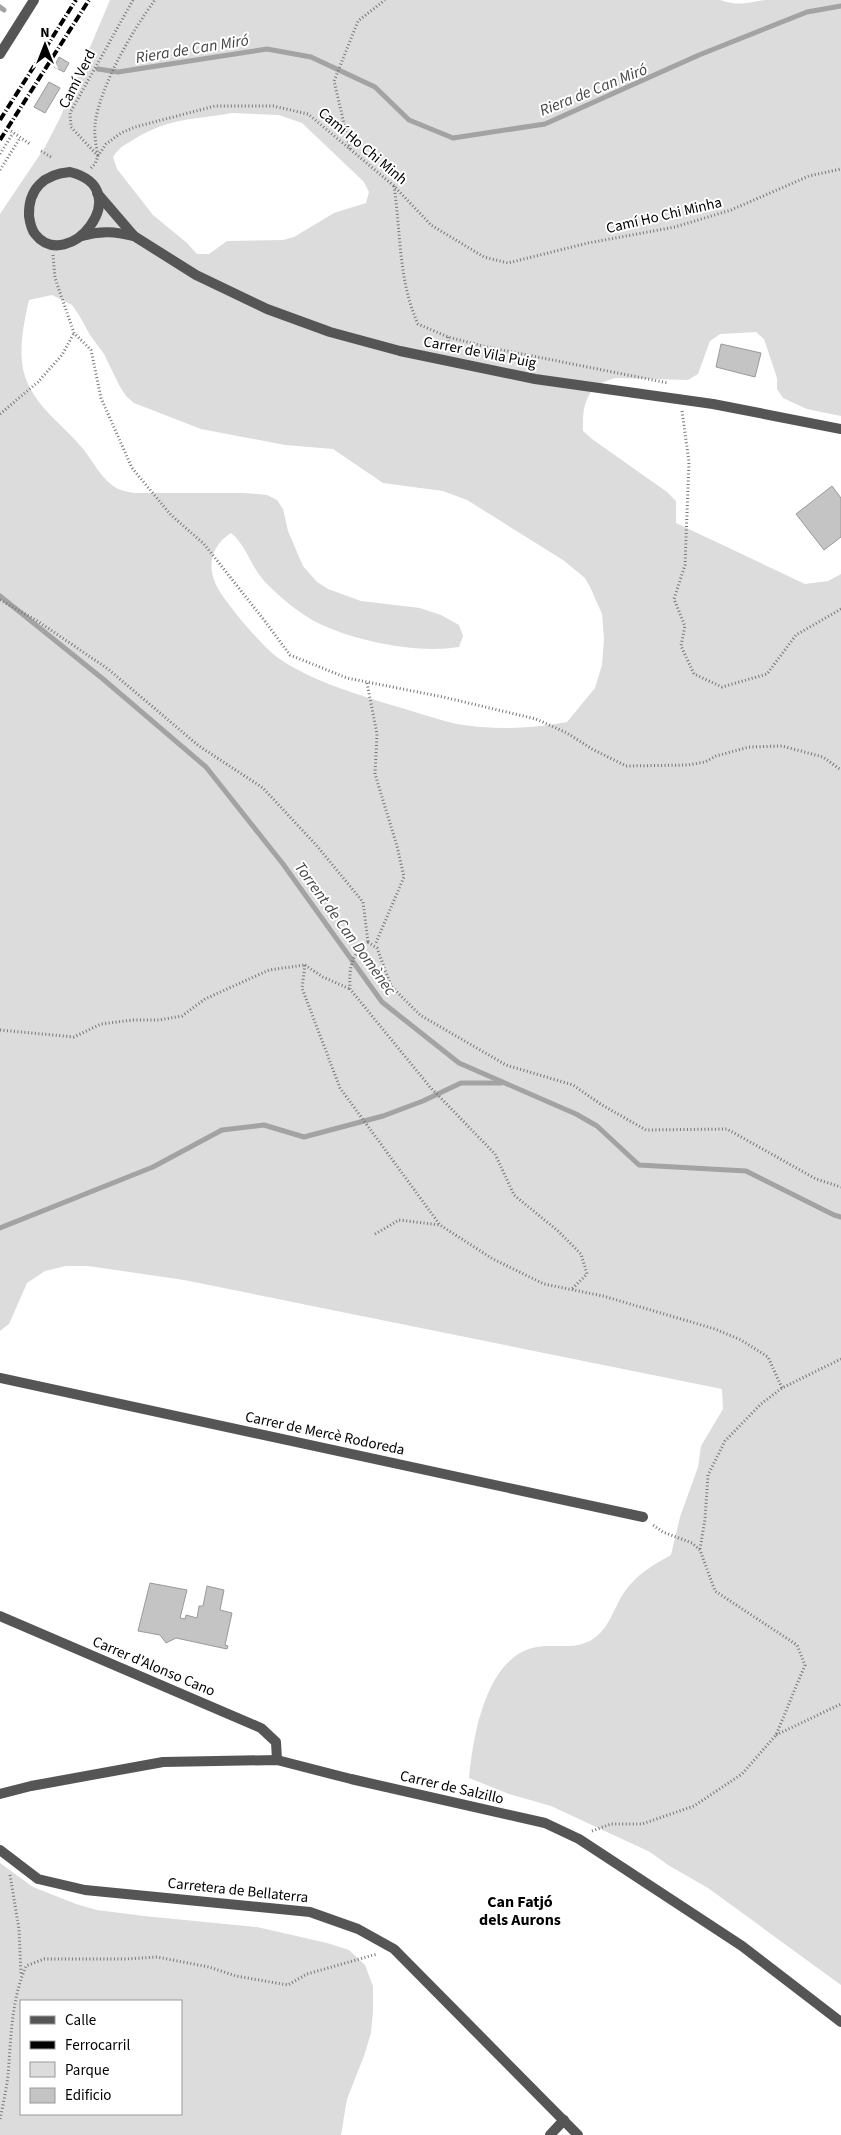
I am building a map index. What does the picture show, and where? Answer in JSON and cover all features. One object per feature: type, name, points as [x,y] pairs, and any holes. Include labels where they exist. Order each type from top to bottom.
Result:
[{"type":"street","points":[[0,54],[34,0]]},
{"type":"street","points":[[70,172],[83,175],[93,184],[97,193],[97,216],[92,226],[82,236],[65,244],[52,245],[40,240],[33,232],[29,209],[31,197],[37,186],[47,177],[58,173],[70,172]]},
{"type":"street","name":"Carrer de Vila Puig","points":[[97,193],[134,236],[196,275],[268,309],[330,332],[400,351],[477,368],[535,379],[732,408],[841,429]]},
{"type":"street","name":"Carrer de Vila Puig","points":[[82,236],[96,232],[113,231],[134,236]]},
{"type":"street","name":"Carrer de Mercè Rodoreda","points":[[1,1382],[643,1517]]},
{"type":"street","name":"Carrer d'Alonso Cano","points":[[0,1616],[261,1728],[276,1742],[277,1760]]},
{"type":"street","name":"Carrer de Salzillo","points":[[0,1794],[31,1786],[163,1762],[277,1760],[351,1779],[545,1823],[579,1839],[742,1946],[841,2022]]},
{"type":"street","name":"Carretera de Bellaterra","points":[[3,1852],[38,1879],[85,1890],[310,1912],[358,1928],[394,1949],[578,2135]]},
{"type":"street","points":[[550,2135],[564,2120]]},
{"type":"path","name":"Camí Verd","points":[[98,156],[72,127],[70,113],[133,0]]},
{"type":"path","points":[[95,164],[98,156],[95,125],[109,81],[141,20],[155,0]]},
{"type":"path","points":[[350,150],[334,81],[358,21],[385,0]]},
{"type":"path","name":"Camí Ho Chi Minh","points":[[98,156],[112,138],[135,127],[215,106],[273,106],[308,114],[394,186],[431,225],[484,257],[508,263],[545,254]]},
{"type":"path","points":[[0,154],[12,132],[30,144]]},
{"type":"path","points":[[0,170],[20,138]]},
{"type":"path","points":[[40,151],[51,157]]},
{"type":"path","name":"Camí Ho Chi Minha","points":[[545,254],[675,227],[731,210],[809,176],[841,169]]},
{"type":"path","points":[[394,186],[398,214],[400,259],[411,308],[418,324],[448,337],[487,347],[654,378],[673,384],[680,400],[689,462],[685,565],[674,599],[685,626],[681,646],[694,674],[722,687],[767,674],[796,635],[841,609]]},
{"type":"path","points":[[53,262],[55,278],[74,333],[91,350],[101,398],[132,468],[171,515],[204,544],[290,655],[348,678],[367,683],[443,697],[536,719],[567,733],[592,749],[626,766],[688,765],[705,762],[716,756],[749,748],[782,746],[823,757],[841,770]]},
{"type":"path","points":[[0,414],[38,382],[62,354],[74,333]]},
{"type":"path","points":[[0,600],[36,620],[108,669],[199,746],[263,788],[317,846],[363,902],[368,942]]},
{"type":"path","points":[[367,683],[377,734],[375,774],[397,846],[404,877],[375,945],[391,986],[420,1015],[506,1065],[573,1085],[602,1105],[646,1130],[727,1130],[816,1178],[841,1187]]},
{"type":"path","points":[[368,942],[375,945]]},
{"type":"path","points":[[350,989],[349,974],[357,950],[368,942]]},
{"type":"path","points":[[305,965],[302,988],[340,1088],[440,1225],[494,1259],[544,1284],[603,1296],[715,1329],[741,1340],[768,1357],[782,1388]]},
{"type":"path","points":[[0,1030],[74,1037],[101,1024],[133,1020],[159,1020],[182,1016],[205,999],[269,970],[305,965],[323,977],[350,989],[430,1087],[496,1154],[514,1195],[581,1254],[586,1274],[571,1290]]},
{"type":"path","points":[[375,1234],[399,1220],[440,1225]]},
{"type":"path","points":[[700,1550],[705,1519],[708,1475],[725,1441],[761,1404],[782,1388],[841,1359]]},
{"type":"path","points":[[579,1839],[584,1833],[611,1824],[642,1824],[694,1806],[742,1774],[776,1736],[805,1665],[797,1645],[715,1591],[700,1550],[692,1543],[663,1532],[643,1517]]},
{"type":"path","points":[[776,1736],[841,1704]]},
{"type":"path","points":[[3,1852],[19,1929],[21,1978]]},
{"type":"path","points":[[0,2119],[8,2078],[11,2026],[21,1978],[26,1966],[44,1959],[157,1957],[209,1967],[236,1976],[288,1985],[307,1974],[394,1949]]},
{"type":"green space","points":[[110,0],[720,0],[738,4],[766,0],[841,0],[841,416],[807,409],[783,398],[777,389],[777,378],[764,339],[756,332],[720,334],[710,341],[698,374],[688,380],[616,378],[598,385],[585,404],[583,431],[667,492],[676,501],[676,523],[805,584],[828,581],[841,574],[841,1985],[708,1888],[668,1865],[650,1852],[551,1806],[509,1794],[469,1778],[474,1742],[484,1702],[492,1684],[503,1668],[516,1656],[532,1648],[583,1644],[591,1640],[605,1628],[620,1599],[630,1585],[649,1568],[671,1555],[680,1517],[698,1467],[701,1446],[723,1409],[722,1389],[184,1280],[88,1266],[66,1266],[45,1271],[27,1283],[9,1324],[0,1331],[0,214],[45,147],[60,118]],"holes":[[[232,113],[279,115],[302,123],[364,182],[369,192],[366,203],[334,213],[294,237],[283,240],[227,241],[209,254],[197,254],[187,243],[153,215],[117,169],[113,157],[126,144],[161,126],[183,120]],[[52,295],[72,305],[104,354],[119,385],[126,396],[134,403],[201,429],[285,445],[333,449],[383,483],[443,491],[467,500],[563,560],[585,578],[602,614],[604,639],[602,665],[595,688],[567,722],[512,728],[470,726],[440,720],[345,690],[316,679],[277,657],[247,626],[225,599],[216,584],[212,567],[214,552],[218,545],[231,533],[241,544],[256,571],[271,588],[301,613],[329,628],[366,640],[424,649],[459,647],[463,636],[459,625],[441,615],[420,608],[361,601],[328,589],[317,582],[303,566],[288,531],[283,509],[277,500],[267,495],[244,493],[134,493],[123,491],[113,486],[101,474],[84,450],[34,395],[24,373],[22,346],[29,300]]]},
{"type":"green space","points":[[0,1863],[33,1887],[97,1910],[257,1927],[349,1950],[365,1965],[373,1986],[373,2011],[371,2033],[347,2099],[341,2135],[0,2135]]},
{"type":"building","points":[[59,57],[69,63],[64,72],[54,67]]},
{"type":"building","points":[[49,82],[60,88],[45,113],[34,107]]},
{"type":"building","points":[[721,344],[761,353],[755,377],[716,367]]},
{"type":"building","points":[[832,486],[841,498],[841,537],[824,550],[796,514]]},
{"type":"building","points":[[150,1583],[187,1590],[180,1618],[185,1619],[186,1615],[197,1618],[199,1606],[203,1606],[207,1586],[224,1590],[220,1610],[232,1613],[225,1645],[228,1646],[227,1649],[176,1638],[166,1643],[160,1635],[138,1631]]},
{"type":"waterway","name":"Riera de Can Miró","points":[[98,69],[118,72],[267,49],[311,57],[375,87],[409,120],[453,138],[545,124],[699,55],[807,12],[841,6]]},
{"type":"waterway","name":"Riera de Can Miró","points":[[0,7],[4,10]]},
{"type":"waterway","name":"Torrent de Can Domènec","points":[[0,596],[103,679],[206,767],[283,864],[382,1002],[459,1063],[576,1114],[597,1126],[639,1165],[746,1171],[841,1217]]},
{"type":"waterway","points":[[0,1228],[153,1167],[222,1130],[264,1125],[304,1137],[383,1116],[423,1101],[461,1083],[501,1083]]},
{"type":"railway","points":[[0,120],[76,0]]},
{"type":"railway","points":[[0,140],[89,0]]},
{"type":"district","name":"Can Fatjó dels Aurons","points":[[520,1910]]}]
